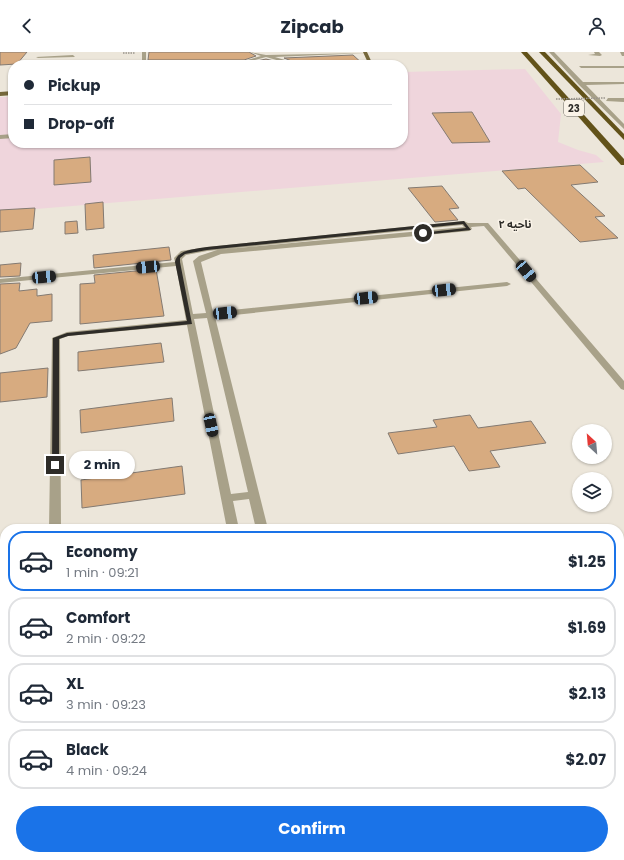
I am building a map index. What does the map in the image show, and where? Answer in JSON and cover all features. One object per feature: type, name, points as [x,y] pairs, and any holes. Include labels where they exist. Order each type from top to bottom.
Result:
[{"type":"highway","name":"23","points":[[524,52],[624,164]]},
{"type":"highway","name":"23","points":[[542,52],[624,138]]},
{"type":"street","points":[[252,52],[280,60]]},
{"type":"street","points":[[251,60],[265,56],[365,52]]},
{"type":"street","points":[[551,52],[623,126]]},
{"type":"street","points":[[590,55],[600,55],[596,52]]},
{"type":"street","points":[[38,57],[55,54],[73,56]]},
{"type":"street","points":[[598,64],[600,73]]},
{"type":"street","points":[[581,67],[598,64],[606,67],[621,67]]},
{"type":"street","points":[[581,84],[624,83]]},
{"type":"street","points":[[607,99],[624,100]]},
{"type":"street","points":[[232,524],[189,320],[178,258],[184,253],[207,248],[464,223],[470,229],[220,252],[197,261],[261,524]]},
{"type":"street","points":[[466,226],[486,224],[624,387]]},
{"type":"street","points":[[0,281],[178,264]]},
{"type":"street","points":[[55,524],[56,338],[67,334],[189,320],[209,315],[507,284]]},
{"type":"street","points":[[227,498],[253,495]]},
{"type":"path","points":[[556,99],[607,99]]},
{"type":"shaded area","points":[[525,69],[561,114],[558,142],[596,155],[604,162],[0,212],[0,97],[8,97],[8,148],[408,148],[408,72]]},
{"type":"building","points":[[0,52],[27,52],[20,60],[8,60],[8,65],[0,65]]},
{"type":"building","points":[[149,52],[249,52],[256,56],[244,60],[148,60]]},
{"type":"building","points":[[353,55],[358,60],[289,60],[284,58]]},
{"type":"building","points":[[472,112],[490,142],[452,143],[432,113]]},
{"type":"building","points":[[90,157],[91,182],[54,185],[54,160]]},
{"type":"building","points":[[580,165],[598,182],[571,185],[605,216],[595,217],[618,238],[580,242],[525,188],[518,189],[502,171]]},
{"type":"building","points":[[442,186],[459,208],[449,209],[458,220],[435,222],[408,188]]},
{"type":"building","points":[[103,202],[104,228],[86,230],[85,204]]},
{"type":"building","points":[[35,208],[33,229],[0,232],[0,210]]},
{"type":"building","points":[[77,221],[78,233],[65,234],[65,222]]},
{"type":"building","points":[[169,247],[171,260],[94,268],[93,255]]},
{"type":"building","points":[[21,263],[20,276],[0,277],[0,265]]},
{"type":"building","points":[[156,269],[164,316],[80,324],[80,284],[95,283],[94,275]]},
{"type":"building","points":[[20,283],[19,291],[37,289],[37,296],[52,294],[52,321],[30,323],[16,348],[0,354],[0,284]]},
{"type":"building","points":[[161,343],[164,362],[78,371],[78,352]]},
{"type":"building","points":[[48,368],[47,397],[0,402],[0,373]]},
{"type":"building","points":[[172,398],[174,421],[81,433],[80,410]]},
{"type":"building","points":[[470,415],[478,428],[531,421],[546,443],[490,451],[500,467],[469,471],[454,446],[398,454],[388,433],[437,427],[433,420]]},
{"type":"building","points":[[182,466],[185,494],[82,508],[81,480]]},
{"type":"district","name":"ناحیه ۲","points":[[515,224]]},
{"type":"route","points":[[55,465],[56,338],[60,335],[67,334],[190,322],[177,262],[178,258],[184,253],[207,248],[464,223],[470,229],[423,233]]}]
